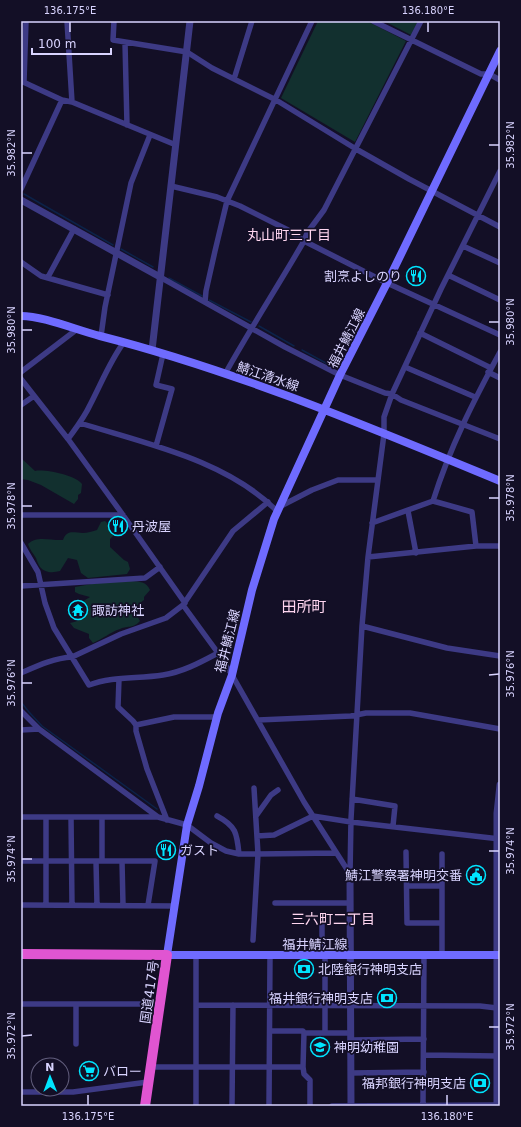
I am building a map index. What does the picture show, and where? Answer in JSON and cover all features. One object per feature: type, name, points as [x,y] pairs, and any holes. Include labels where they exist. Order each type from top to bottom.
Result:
[{"type":"highway","name":"国道417号","points":[[21,954],[167,955],[145,1106]]},
{"type":"main road","name":"福井鯖江線","points":[[498,955],[167,955],[187,825],[217,717],[232,675],[260,563],[278,509],[340,375],[387,283],[500,51]]},
{"type":"main road","name":"鯖江清水線","points":[[21,316],[37,317],[76,330],[152,350],[225,374],[324,409],[500,481]]},
{"type":"street","points":[[26,21],[23,81],[62,100],[72,102],[176,145]]},
{"type":"street","points":[[68,21],[72,102]]},
{"type":"street","points":[[114,21],[113,40],[187,52],[234,79],[276,100],[356,148],[500,228]]},
{"type":"street","points":[[152,350],[190,21]]},
{"type":"street","points":[[234,79],[252,21]]},
{"type":"street","points":[[205,302],[214,251],[227,201],[312,21]]},
{"type":"street","points":[[373,21],[481,74],[489,74],[500,80]]},
{"type":"street","points":[[225,374],[251,328],[261,316],[304,241],[307,233],[324,210],[421,21]]},
{"type":"street","points":[[125,43],[127,125]]},
{"type":"street","points":[[21,189],[62,100]]},
{"type":"street","points":[[101,336],[116,252],[131,183],[150,135]]},
{"type":"street","points":[[351,1106],[350,875],[352,799],[362,626],[368,557],[384,434],[384,417],[392,394],[433,305],[499,174]]},
{"type":"street","points":[[170,186],[227,201],[288,230],[304,241],[387,283],[500,335]]},
{"type":"street","points":[[21,200],[285,347],[340,375],[385,393],[392,394],[401,400],[500,439]]},
{"type":"street","points":[[48,277],[74,229]]},
{"type":"street","points":[[463,246],[500,263]]},
{"type":"street","points":[[21,262],[42,276],[108,295]]},
{"type":"street","points":[[448,275],[500,300]]},
{"type":"street","points":[[21,372],[76,330]]},
{"type":"street","points":[[420,333],[490,370],[500,378]]},
{"type":"street","points":[[68,439],[90,407],[116,352],[124,342]]},
{"type":"street","points":[[433,501],[447,459],[462,424],[500,352]]},
{"type":"street","points":[[156,446],[172,389],[156,384],[163,354]]},
{"type":"street","points":[[405,367],[475,398]]},
{"type":"street","points":[[21,379],[68,439],[123,515],[218,653],[313,816],[350,875]]},
{"type":"street","points":[[21,405],[34,396]]},
{"type":"street","points":[[80,423],[156,446],[214,468],[241,482],[278,509],[312,490],[338,480],[377,480]]},
{"type":"street","points":[[372,523],[433,501],[472,512],[476,546]]},
{"type":"street","points":[[21,673],[47,662],[72,657],[121,634],[166,618],[184,604],[233,531],[268,502]]},
{"type":"street","points":[[408,511],[416,552]]},
{"type":"street","points":[[21,515],[123,515]]},
{"type":"street","points":[[21,543],[38,572],[42,584],[45,603],[54,628],[89,685],[102,680],[173,673],[194,666],[218,653]]},
{"type":"street","points":[[368,557],[476,546],[500,546]]},
{"type":"street","points":[[21,586],[144,578],[160,568]]},
{"type":"street","points":[[362,626],[447,648],[500,656]]},
{"type":"street","points":[[119,679],[118,707],[136,725],[136,731],[147,769],[167,820]]},
{"type":"street","points":[[21,711],[27,719],[39,729],[158,817],[187,825],[226,851],[239,854],[336,853]]},
{"type":"street","points":[[258,720],[357,715],[366,713],[410,713],[500,729]]},
{"type":"street","points":[[136,725],[174,717],[217,717]]},
{"type":"street","points":[[21,729],[27,719]]},
{"type":"street","points":[[21,729],[39,729]]},
{"type":"street","points":[[332,1106],[497,1106],[499,1008],[498,839],[496,813],[500,786]]},
{"type":"street","points":[[253,940],[258,854],[254,788]]},
{"type":"street","points":[[256,817],[271,795],[278,790]]},
{"type":"street","points":[[352,799],[395,806],[392,826]]},
{"type":"street","points":[[217,816],[228,822],[235,830],[239,854]]},
{"type":"street","points":[[257,836],[274,835],[313,816],[351,822],[498,839]]},
{"type":"street","points":[[21,817],[158,817]]},
{"type":"street","points":[[46,817],[46,905]]},
{"type":"street","points":[[71,817],[72,905]]},
{"type":"street","points":[[97,905],[102,817]]},
{"type":"street","points":[[406,852],[407,923],[442,923]]},
{"type":"street","points":[[442,854],[439,866],[442,886],[442,955]]},
{"type":"street","points":[[21,861],[155,861],[148,905]]},
{"type":"street","points":[[122,861],[123,905]]},
{"type":"street","points":[[407,886],[442,886]]},
{"type":"street","points":[[275,903],[350,904]]},
{"type":"street","points":[[21,905],[175,906]]},
{"type":"street","points":[[322,924],[324,1033]]},
{"type":"street","points":[[196,955],[196,1106]]},
{"type":"street","points":[[269,1106],[270,956]]},
{"type":"street","points":[[423,1105],[424,956]]},
{"type":"street","points":[[21,1004],[161,1004]]},
{"type":"street","points":[[76,1004],[76,1044]]},
{"type":"street","points":[[197,1005],[480,1006],[499,1008]]},
{"type":"street","points":[[232,1106],[233,1005]]},
{"type":"street","points":[[270,1031],[302,1031],[304,1033],[324,1033],[351,1037],[424,1039]]},
{"type":"street","points":[[304,1033],[303,1068],[304,1074],[310,1080],[310,1106]]},
{"type":"street","points":[[424,1055],[497,1056]]},
{"type":"street","points":[[150,1067],[303,1068]]},
{"type":"street","points":[[351,1073],[424,1072]]},
{"type":"street","points":[[21,1092],[73,1092],[148,1082]]},
{"type":"green space","points":[[318,21],[367,21],[406,41],[355,142],[281,98]]},
{"type":"green space","points":[[384,21],[418,21],[411,35]]},
{"type":"green space","points":[[21,458],[35,471],[60,473],[78,481],[82,484],[81,493],[78,495],[78,499],[74,504],[41,485],[21,479]]},
{"type":"green space","points":[[105,521],[114,535],[110,539],[110,547],[128,562],[130,569],[127,574],[88,578],[81,573],[77,560],[68,558],[60,571],[47,571],[40,567],[28,544],[32,541],[40,539],[63,540],[69,533],[85,533],[97,530],[101,522]]},
{"type":"green space","points":[[131,581],[145,583],[150,590],[144,597],[144,600],[136,606],[137,616],[140,621],[138,623],[133,626],[116,630],[93,643],[89,638],[89,634],[74,628],[70,623],[82,617],[86,609],[78,608],[77,605],[90,597],[75,592],[75,587],[97,583]]},
{"type":"waterway","points":[[24,194],[113,245]]},
{"type":"waterway","points":[[121,249],[153,267]]},
{"type":"waterway","points":[[169,278],[202,296]]},
{"type":"waterway","points":[[209,300],[251,322]]},
{"type":"waterway","points":[[259,326],[294,346]]},
{"type":"waterway","points":[[302,350],[335,368]]},
{"type":"waterway","points":[[21,702],[42,726],[157,809]]},
{"type":"place","name":"割烹よしのり","points":[[416,276]]},
{"type":"place","name":"丹波屋","points":[[118,526]]},
{"type":"place","name":"諏訪神社","points":[[78,610]]},
{"type":"place","name":"ガスト","points":[[166,850]]},
{"type":"place","name":"鯖江警察署神明交番","points":[[476,875]]},
{"type":"place","name":"北陸銀行神明支店","points":[[304,969]]},
{"type":"place","name":"福井銀行神明支店","points":[[387,998]]},
{"type":"place","name":"神明幼稚園","points":[[320,1047]]},
{"type":"place","name":"バロー","points":[[89,1071]]},
{"type":"place","name":"福邦銀行神明支店","points":[[480,1083]]},
{"type":"district","name":"丸山町三丁目","points":[[289,235]]},
{"type":"district","name":"田所町","points":[[304,607]]},
{"type":"district","name":"三六町二丁目","points":[[333,919]]}]
